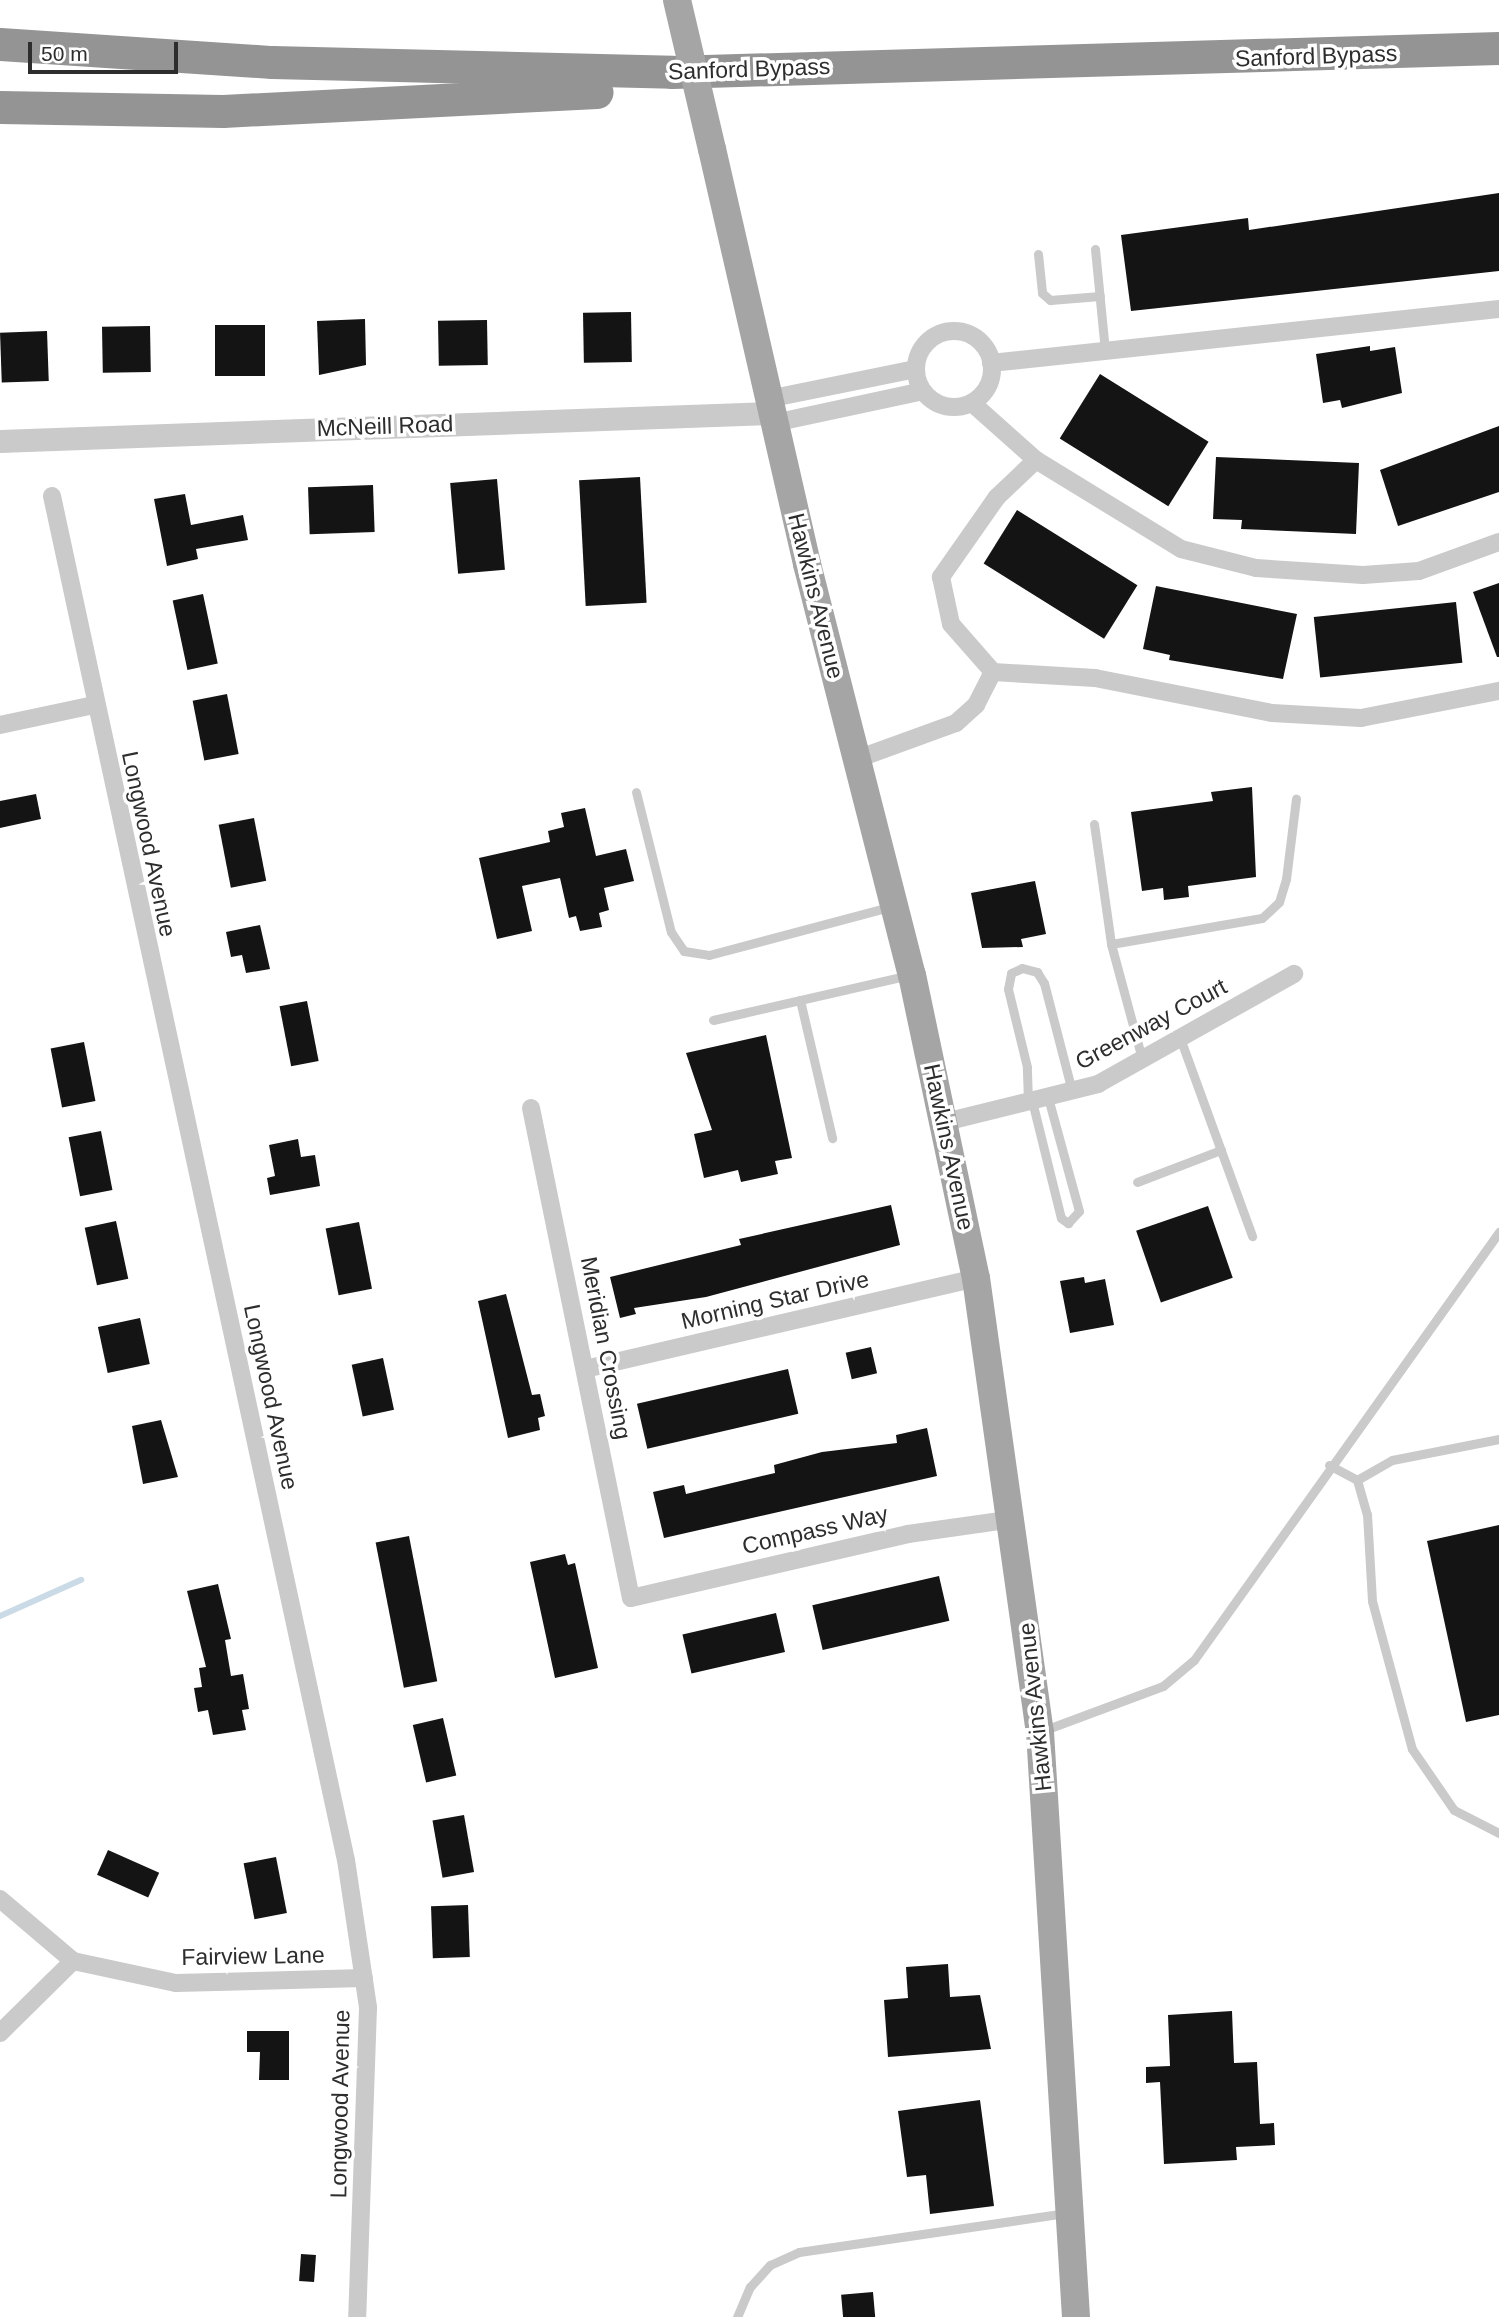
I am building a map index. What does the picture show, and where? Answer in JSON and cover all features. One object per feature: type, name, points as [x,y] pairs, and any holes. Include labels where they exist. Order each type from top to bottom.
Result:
[{"type":"highway","name":"Sanford Bypass","points":[[0,44],[490,70],[965,67],[1499,48]]},
{"type":"highway","points":[[0,107],[223,111],[919,79],[965,67]]},
{"type":"main road","name":"Hawkins Avenue","points":[[677,0],[771,412],[912,975],[976,1278],[1013,1519],[1040,1732],[1076,2317]]},
{"type":"street","points":[[991,363],[1499,309]]},
{"type":"street","points":[[955,331],[977,339],[991,363],[989,384],[972,403],[946,407],[923,391],[915,369],[924,345],[955,331]]},
{"type":"street","points":[[771,412],[915,369]]},
{"type":"street","points":[[771,412],[923,391]]},
{"type":"street","points":[[972,403],[1036,460],[1181,549],[1256,568],[1363,575],[1419,570],[1499,542]]},
{"type":"street","name":"McNeill Road","points":[[0,441],[771,412]]},
{"type":"street","points":[[1036,460],[997,497],[941,576],[951,624],[993,672],[1095,678],[1272,713],[1361,718],[1499,691]]},
{"type":"street","name":"Longwood Avenue","points":[[52,496],[94,705],[343,1847],[364,1978],[369,2096],[357,2317]]},
{"type":"street","points":[[857,759],[956,723],[976,705],[993,672]]},
{"type":"street","points":[[0,725],[94,705]]},
{"type":"street","name":"Greenway Court","points":[[945,1122],[1037,1104],[1072,1093],[1142,1059],[1294,974]]},
{"type":"street","name":"Meridian Crossing","points":[[531,1108],[631,1598]]},
{"type":"street","name":"Morning Star Drive","points":[[585,1369],[976,1278]]},
{"type":"street","name":"Compass Way","points":[[631,1598],[908,1534],[1013,1519]]},
{"type":"street","name":"Fairview Lane","points":[[0,1899],[73,1961],[176,1983],[364,1978]]},
{"type":"street","points":[[0,2033],[73,1961]]},
{"type":"lane","points":[[1095,249],[1105,351]]},
{"type":"lane","points":[[1038,254],[1042,293],[1050,300],[1100,296]]},
{"type":"lane","points":[[636,792],[671,932],[684,951],[709,955],[895,905]]},
{"type":"lane","points":[[1111,944],[1262,919],[1279,902],[1286,879],[1296,799]]},
{"type":"lane","points":[[1094,824],[1111,944],[1142,1059]]},
{"type":"lane","points":[[1037,1104],[1079,1210],[1068,1223],[1061,1218],[1037,1104],[1008,989],[1012,973],[1022,968],[1044,983],[1072,1093]]},
{"type":"lane","points":[[713,1020],[912,975]]},
{"type":"lane","points":[[800,1000],[832,1138]]},
{"type":"lane","points":[[1180,1038],[1252,1236]]},
{"type":"lane","points":[[1137,1182],[1221,1150]]},
{"type":"lane","points":[[1040,1732],[1163,1686],[1194,1660],[1329,1465],[1499,1232]]},
{"type":"lane","points":[[1357,1480],[1392,1460],[1499,1439]]},
{"type":"lane","points":[[1329,1465],[1357,1480],[1367,1514],[1373,1601],[1412,1749],[1454,1810],[1499,1833]]},
{"type":"lane","points":[[737,2317],[751,2287],[770,2265],[799,2252],[1070,2213]]},
{"type":"building","points":[[1499,193],[1499,271],[1131,311],[1121,235],[1248,218],[1249,230]]},
{"type":"building","points":[[631,312],[632,362],[584,363],[583,313]]},
{"type":"building","points":[[365,319],[366,365],[319,375],[317,321]]},
{"type":"building","points":[[487,320],[488,365],[439,366],[438,321]]},
{"type":"building","points":[[215,325],[265,325],[265,376],[215,376]]},
{"type":"building","points":[[150,326],[151,372],[103,373],[102,327]]},
{"type":"building","points":[[47,331],[49,381],[2,383],[0,333]]},
{"type":"building","points":[[1370,346],[1370,351],[1395,347],[1402,393],[1342,408],[1340,400],[1323,403],[1316,354]]},
{"type":"building","points":[[1100,374],[1209,442],[1168,506],[1060,438]]},
{"type":"building","points":[[1499,426],[1499,492],[1398,526],[1380,470]]},
{"type":"building","points":[[1216,457],[1359,463],[1356,534],[1241,529],[1242,520],[1213,519]]},
{"type":"building","points":[[640,477],[647,603],[586,606],[579,480]]},
{"type":"building","points":[[497,479],[505,570],[458,574],[450,483]]},
{"type":"building","points":[[373,485],[375,532],[310,534],[308,487]]},
{"type":"building","points":[[185,494],[191,525],[243,515],[248,540],[196,549],[198,559],[167,566],[154,499]]},
{"type":"building","points":[[1017,510],[1137,585],[1104,639],[984,563]]},
{"type":"building","points":[[1499,583],[1499,657],[1497,657],[1473,592]]},
{"type":"building","points":[[1156,586],[1297,614],[1283,679],[1169,660],[1170,655],[1143,649]]},
{"type":"building","points":[[203,594],[218,663],[187,670],[173,600]]},
{"type":"building","points":[[1456,602],[1462,663],[1320,678],[1314,617]]},
{"type":"building","points":[[227,694],[239,754],[204,761],[193,701]]},
{"type":"building","points":[[1252,787],[1256,877],[1188,886],[1189,897],[1164,900],[1163,888],[1142,891],[1131,812],[1213,801],[1211,792]]},
{"type":"building","points":[[36,794],[41,819],[0,828],[0,801]]},
{"type":"building","points":[[585,808],[596,856],[626,849],[634,881],[604,888],[609,910],[599,913],[602,927],[580,931],[576,916],[569,918],[560,878],[522,886],[532,931],[497,939],[479,858],[550,842],[548,831],[564,827],[561,813]]},
{"type":"building","points":[[254,818],[266,881],[231,888],[219,825]]},
{"type":"building","points":[[1035,881],[1046,934],[1021,939],[1023,947],[982,948],[971,893]]},
{"type":"building","points":[[260,925],[270,969],[246,973],[242,955],[231,957],[226,932]]},
{"type":"building","points":[[307,1001],[319,1061],[291,1066],[280,1006]]},
{"type":"building","points":[[766,1035],[792,1158],[775,1161],[778,1174],[741,1182],[738,1170],[704,1178],[694,1134],[712,1130],[686,1053]]},
{"type":"building","points":[[84,1042],[95,1101],[62,1107],[51,1048]]},
{"type":"building","points":[[101,1131],[112,1190],[80,1196],[69,1137]]},
{"type":"building","points":[[298,1139],[301,1157],[315,1155],[320,1186],[270,1195],[267,1178],[275,1176],[269,1145]]},
{"type":"building","points":[[891,1205],[900,1245],[706,1297],[634,1308],[636,1314],[620,1318],[610,1277],[741,1245],[739,1239]]},
{"type":"building","points":[[1208,1206],[1233,1278],[1161,1303],[1136,1231]]},
{"type":"building","points":[[116,1221],[128,1279],[97,1285],[85,1228]]},
{"type":"building","points":[[359,1222],[372,1289],[339,1295],[326,1228]]},
{"type":"building","points":[[1084,1277],[1085,1283],[1105,1279],[1114,1325],[1070,1333],[1060,1281]]},
{"type":"building","points":[[506,1294],[532,1395],[540,1394],[545,1416],[538,1418],[540,1430],[508,1438],[478,1301]]},
{"type":"building","points":[[140,1318],[150,1364],[108,1373],[98,1327]]},
{"type":"building","points":[[871,1347],[877,1373],[852,1379],[846,1353]]},
{"type":"building","points":[[383,1358],[394,1410],[363,1416],[352,1365]]},
{"type":"building","points":[[788,1369],[798,1414],[647,1449],[637,1404]]},
{"type":"building","points":[[161,1420],[178,1477],[143,1484],[132,1426]]},
{"type":"building","points":[[927,1428],[937,1476],[664,1538],[653,1492],[684,1485],[686,1494],[775,1473],[774,1465],[822,1452],[897,1443],[896,1435]]},
{"type":"building","points":[[1499,1525],[1499,1715],[1466,1722],[1427,1541]]},
{"type":"building","points":[[409,1536],[437,1681],[404,1688],[376,1542]]},
{"type":"building","points":[[565,1554],[568,1565],[575,1563],[598,1668],[555,1678],[530,1562]]},
{"type":"building","points":[[939,1576],[949,1621],[823,1650],[812,1605]]},
{"type":"building","points":[[218,1584],[231,1639],[225,1640],[231,1676],[243,1674],[249,1709],[242,1710],[246,1730],[213,1735],[208,1710],[198,1712],[194,1688],[202,1687],[199,1668],[206,1667],[187,1591]]},
{"type":"building","points":[[776,1613],[785,1652],[691,1674],[682,1635]]},
{"type":"building","points":[[443,1718],[456,1775],[426,1782],[413,1725]]},
{"type":"building","points":[[464,1815],[474,1872],[443,1878],[432,1821]]},
{"type":"building","points":[[108,1850],[159,1873],[148,1897],[97,1875]]},
{"type":"building","points":[[276,1857],[287,1913],[254,1919],[244,1863]]},
{"type":"building","points":[[468,1905],[470,1957],[433,1958],[431,1906]]},
{"type":"building","points":[[948,1964],[950,1997],[980,1995],[991,2049],[888,2057],[884,2000],[908,1998],[906,1967]]},
{"type":"building","points":[[1232,2011],[1234,2063],[1257,2062],[1260,2124],[1274,2123],[1275,2145],[1236,2147],[1237,2160],[1164,2164],[1160,2082],[1146,2083],[1146,2067],[1170,2066],[1168,2015]]},
{"type":"building","points":[[247,2031],[289,2031],[289,2080],[259,2080],[260,2052],[247,2052]]},
{"type":"building","points":[[980,2100],[994,2206],[930,2214],[926,2175],[907,2177],[898,2111]]},
{"type":"building","points":[[301,2254],[316,2255],[314,2282],[299,2281]]},
{"type":"building","points":[[873,2292],[875,2317],[843,2317],[841,2295]]},
{"type":"waterway","points":[[0,1616],[81,1580]]}]
